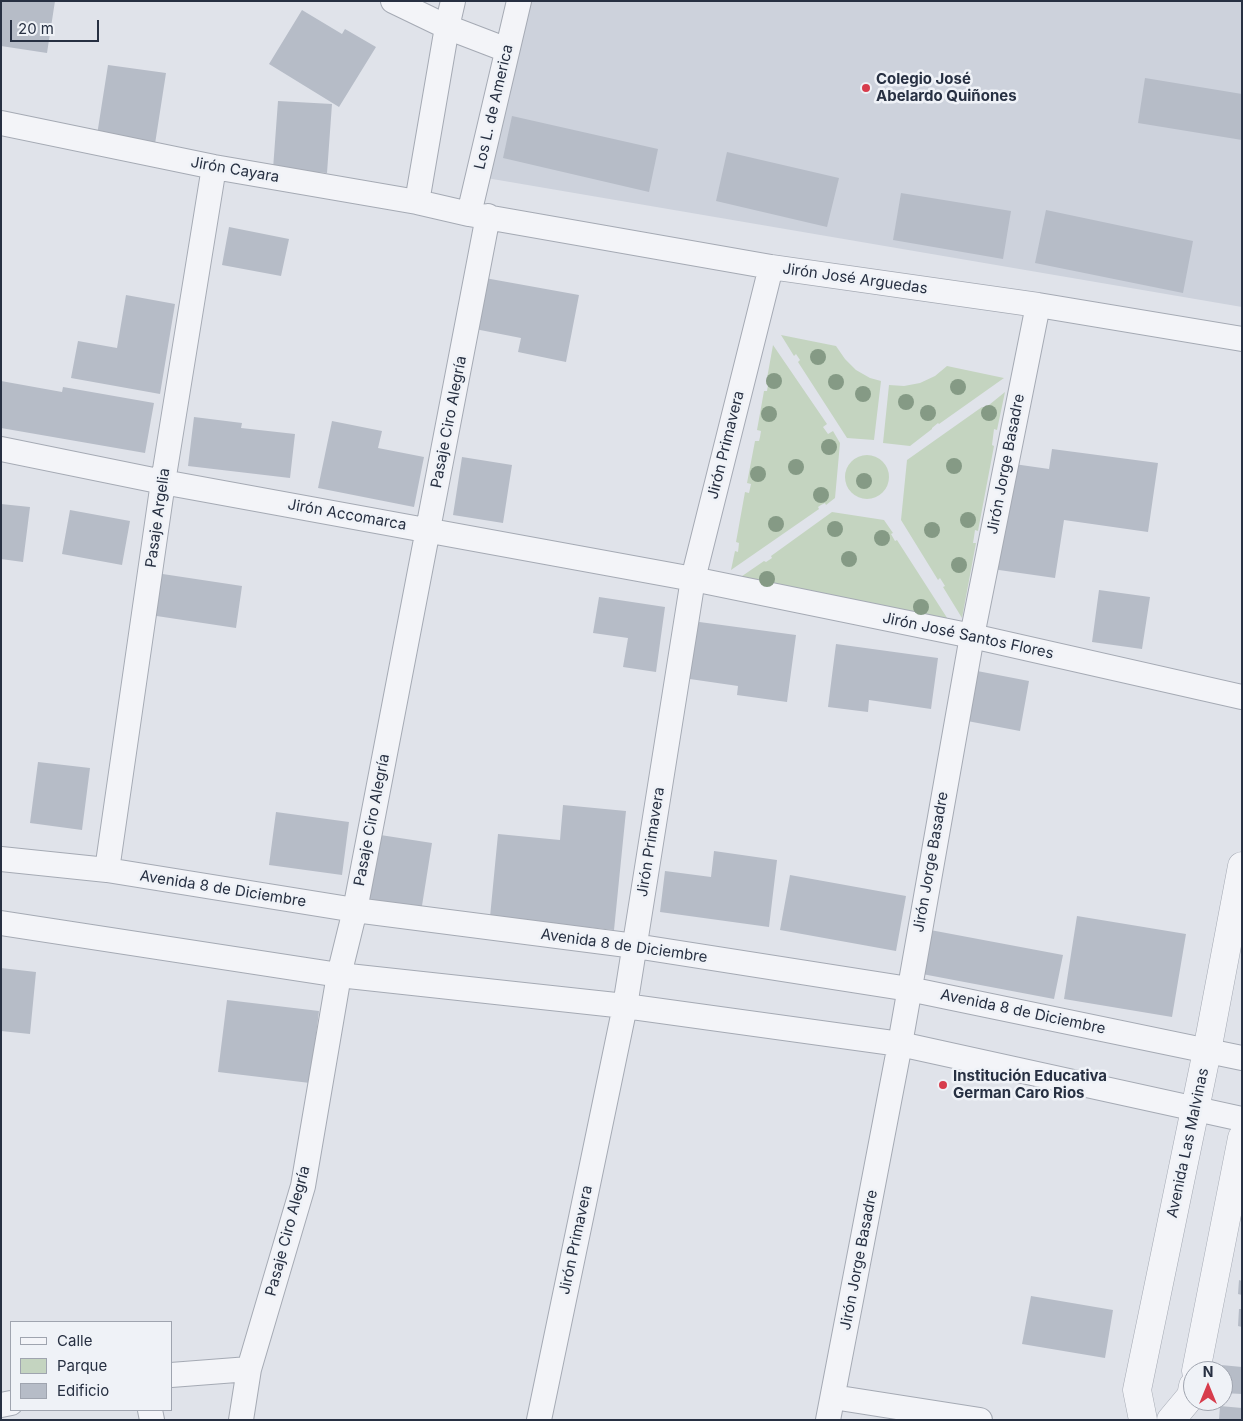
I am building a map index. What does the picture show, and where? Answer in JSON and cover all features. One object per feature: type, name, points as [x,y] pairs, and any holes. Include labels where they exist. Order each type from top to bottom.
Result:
[{"type":"street","points":[[393,1],[446,27],[507,50]]},
{"type":"street","points":[[417,202],[452,1]]},
{"type":"street","name":"Los L. de America","points":[[479,215],[507,50],[519,1]]},
{"type":"street","name":"Jirón Cayara","points":[[1,123],[214,167],[417,202],[479,215]]},
{"type":"street","name":"Pasaje Argelia","points":[[107,870],[163,482],[214,167]]},
{"type":"street","name":"Jirón José Arguedas","points":[[479,215],[771,267],[1038,305],[1242,339]]},
{"type":"street","name":"Pasaje Ciro Alegría","points":[[241,1420],[249,1369],[303,1186],[338,975],[355,910],[429,530],[479,215]]},
{"type":"street","name":"Jirón Primavera","points":[[539,1420],[625,1006],[693,578],[771,267]]},
{"type":"street","name":"Jirón Jorge Basadre","points":[[828,1420],[900,1044],[972,636],[1038,305]]},
{"type":"street","name":"Jirón Accomarca","points":[[1,449],[163,482],[693,578]]},
{"type":"street","name":"Jirón José Santos Flores","points":[[693,578],[972,636],[1242,697]]},
{"type":"street","name":"Avenida 8 de Diciembre","points":[[1,860],[107,870],[355,910],[635,946],[909,989],[1242,1058]]},
{"type":"street","name":"Avenida Las Malvinas","points":[[1143,1420],[1137,1390],[1207,1051],[1242,866]]},
{"type":"street","points":[[1,923],[338,975],[625,1006],[900,1044],[1242,1119]]},
{"type":"street","points":[[1198,1361],[1242,1138]]},
{"type":"street","points":[[172,1375],[249,1369]]},
{"type":"street","points":[[833,1397],[980,1420]]},
{"type":"street","points":[[1171,1420],[1183,1406]]},
{"type":"shaded area","name":"Colegio José Abelardo Quiñones","points":[[513,1],[1242,1],[1242,307],[469,175]]},
{"type":"green space","points":[[781,335],[836,346],[856,370],[870,378],[881,381],[874,440],[847,438],[798,362],[800,360],[796,354],[794,356]]},
{"type":"green space","points":[[773,345],[827,424],[823,427],[828,434],[833,431],[840,443],[835,498],[826,505],[825,503],[818,507],[819,509],[731,570],[735,551],[738,552],[739,543],[736,542],[745,492],[749,493],[751,484],[747,483],[755,441],[759,441],[760,437],[761,431],[757,430],[764,391],[767,391],[768,385],[766,384]]},
{"type":"green space","points":[[947,366],[1004,378],[938,423],[910,446],[883,443],[889,385],[904,386],[920,383],[935,376]]},
{"type":"green space","points":[[1005,392],[997,430],[994,429],[992,445],[994,446],[978,531],[975,530],[973,543],[976,543],[962,618],[943,587],[945,586],[940,578],[938,580],[901,520],[907,460],[982,407],[984,409]]},
{"type":"green space","points":[[871,455],[883,461],[888,468],[888,486],[883,493],[876,498],[863,499],[855,496],[848,489],[845,473],[848,465],[855,458]]},
{"type":"green space","points":[[832,512],[884,520],[893,533],[891,534],[895,541],[897,540],[951,624],[732,583],[764,561],[766,562],[772,558],[771,556]]},
{"type":"building","points":[[1,1],[55,1],[47,53],[1,46]]},
{"type":"building","points":[[302,10],[342,34],[345,29],[376,47],[339,107],[269,64]]},
{"type":"building","points":[[108,65],[166,73],[155,144],[97,135]]},
{"type":"building","points":[[1145,78],[1242,94],[1242,140],[1138,123]]},
{"type":"building","points":[[278,101],[332,104],[327,173],[273,169]]},
{"type":"building","points":[[512,116],[658,149],[649,192],[503,158]]},
{"type":"building","points":[[727,152],[839,178],[827,227],[716,201]]},
{"type":"building","points":[[901,193],[1011,211],[1003,259],[893,240]]},
{"type":"building","points":[[1046,210],[1193,241],[1183,293],[1035,263]]},
{"type":"building","points":[[229,227],[289,239],[281,276],[222,265]]},
{"type":"building","points":[[485,278],[579,295],[566,362],[518,352],[521,338],[475,329]]},
{"type":"building","points":[[126,295],[175,304],[160,394],[71,378],[78,341],[117,348]]},
{"type":"building","points":[[1,381],[62,392],[63,387],[154,403],[145,453],[1,428]]},
{"type":"building","points":[[194,417],[242,423],[241,428],[295,434],[290,478],[188,466]]},
{"type":"building","points":[[332,421],[382,431],[378,448],[424,457],[414,507],[318,488]]},
{"type":"building","points":[[1052,449],[1158,463],[1148,532],[1064,520],[1055,578],[992,569],[1007,463],[1049,469]]},
{"type":"building","points":[[462,457],[512,465],[503,523],[453,515]]},
{"type":"building","points":[[1,504],[30,507],[23,562],[1,559]]},
{"type":"building","points":[[70,510],[130,521],[122,565],[62,554]]},
{"type":"building","points":[[156,573],[242,586],[236,628],[150,615]]},
{"type":"building","points":[[1099,590],[1150,597],[1142,649],[1092,642]]},
{"type":"building","points":[[599,597],[665,607],[656,672],[623,667],[628,638],[593,633]]},
{"type":"building","points":[[692,621],[796,635],[787,702],[737,695],[738,686],[683,678]]},
{"type":"building","points":[[836,644],[938,658],[931,709],[869,700],[868,712],[828,707]]},
{"type":"building","points":[[972,670],[1029,681],[1020,731],[962,720]]},
{"type":"building","points":[[38,762],[90,768],[82,830],[30,823]]},
{"type":"building","points":[[563,805],[626,811],[614,930],[490,917],[498,834],[560,840]]},
{"type":"building","points":[[276,812],[349,822],[342,875],[269,865]]},
{"type":"building","points":[[374,834],[432,843],[421,912],[364,903]]},
{"type":"building","points":[[714,851],[777,860],[769,927],[660,912],[665,871],[711,877]]},
{"type":"building","points":[[790,875],[906,896],[896,951],[780,930]]},
{"type":"building","points":[[1077,916],[1186,934],[1172,1017],[1064,999]]},
{"type":"building","points":[[925,929],[1063,955],[1054,999],[917,973]]},
{"type":"building","points":[[1,968],[36,972],[30,1034],[1,1031]]},
{"type":"building","points":[[227,1000],[319,1011],[310,1083],[218,1072]]},
{"type":"building","points":[[1239,1280],[1242,1281],[1242,1295],[1238,1294]]},
{"type":"building","points":[[1031,1296],[1113,1310],[1105,1358],[1022,1344]]},
{"type":"building","points":[[1239,1309],[1242,1309],[1242,1327],[1238,1326]]},
{"type":"building","points":[[1233,1366],[1242,1367],[1242,1394],[1233,1394]]},
{"type":"building","points":[[1233,1407],[1242,1408],[1242,1420],[1219,1420],[1220,1411],[1233,1411]]},
{"type":"place","name":"Colegio José Abelardo Quiñones","points":[[866,88]]},
{"type":"place","name":"Institución Educativa German Caro Rios","points":[[943,1085]]}]
